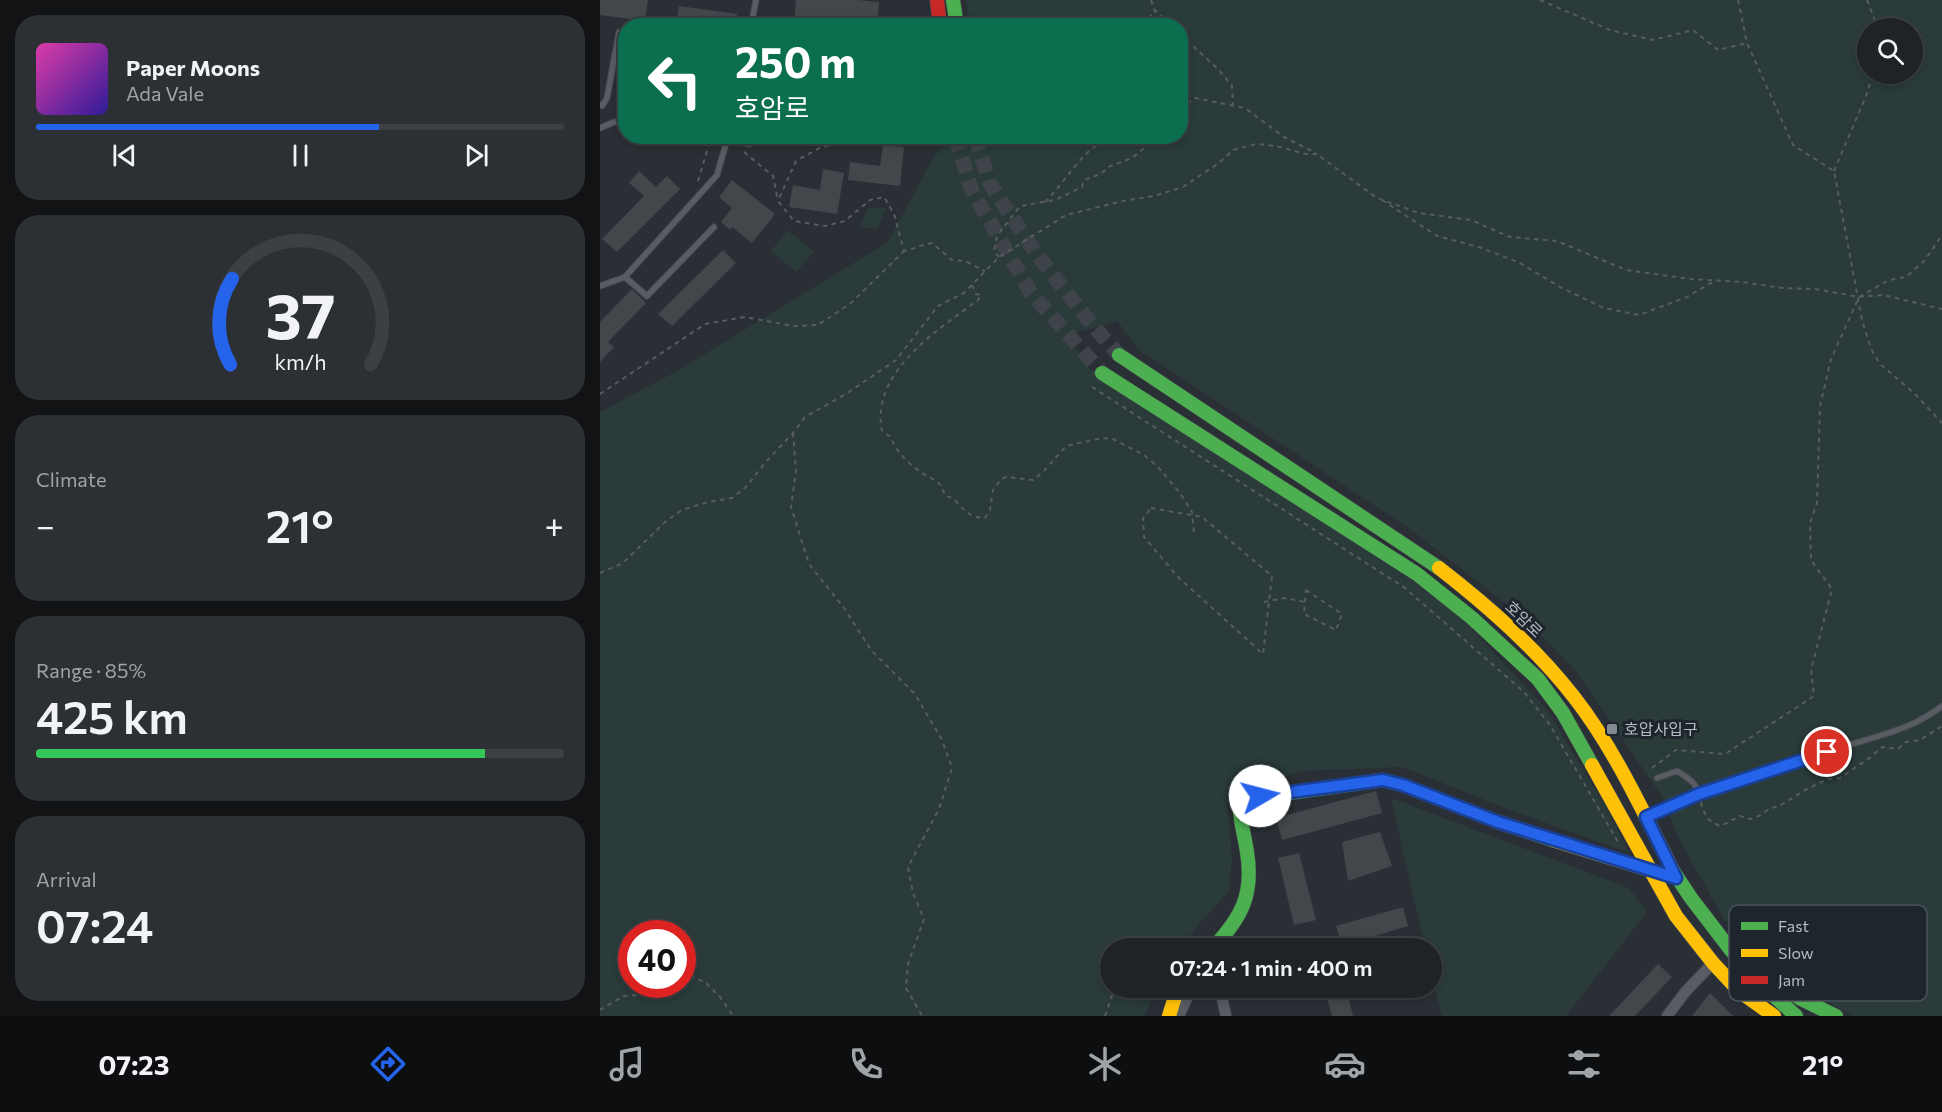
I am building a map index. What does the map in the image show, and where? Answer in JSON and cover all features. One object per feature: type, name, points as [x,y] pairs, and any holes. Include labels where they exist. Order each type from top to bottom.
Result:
[{"type":"main road","points":[[937,0],[939,18]]},
{"type":"main road","points":[[953,0],[956,18]]},
{"type":"main road","name":"호암로","points":[[1119,355],[1425,557],[1484,603],[1543,660],[1575,698],[1606,745],[1646,817],[1676,878],[1729,948]]},
{"type":"main road","points":[[1102,374],[1417,574],[1472,618],[1538,679],[1563,713],[1676,916],[1729,980]]},
{"type":"main road","points":[[1221,938],[1238,919],[1246,902],[1251,880],[1248,855],[1240,825],[1240,811],[1249,801],[1260,796],[1383,780],[1403,785],[1498,822],[1676,878]]},
{"type":"main road","points":[[1169,1016],[1175,998]]},
{"type":"main road","points":[[1749,1001],[1763,1016]]},
{"type":"main road","points":[[1753,1001],[1774,1016]]},
{"type":"main road","name":"호암로","points":[[1780,1001],[1796,1016]]},
{"type":"main road","points":[[1804,1001],[1836,1016]]},
{"type":"street","points":[[1667,1016],[1686,991],[1713,963]]},
{"type":"street","points":[[1179,1016],[1187,998]]},
{"type":"street","points":[[1222,998],[1226,1016]]},
{"type":"lane","points":[[753,18],[756,0]]},
{"type":"lane","points":[[600,105],[602,106],[607,98],[618,38]]},
{"type":"lane","points":[[600,128],[618,122]]},
{"type":"lane","points":[[600,286],[625,277],[717,175],[726,144]]},
{"type":"lane","points":[[625,277],[647,296],[714,227]]},
{"type":"lane","points":[[1646,817],[1699,794],[1898,731],[1942,706]]},
{"type":"lane","points":[[1657,778],[1677,771],[1693,783],[1699,794]]},
{"type":"lane","points":[[1498,822],[1515,818]]},
{"type":"path","points":[[1151,0],[1158,18]]},
{"type":"path","points":[[1540,0],[1610,30],[1653,40],[1693,30],[1718,50],[1747,43]]},
{"type":"path","points":[[1738,0],[1747,43],[1793,145],[1833,171]]},
{"type":"path","points":[[1867,0],[1874,18]]},
{"type":"path","points":[[1150,18],[1155,10]]},
{"type":"path","points":[[1155,10],[1163,18]]},
{"type":"path","points":[[1188,41],[1233,86],[1233,105]]},
{"type":"path","points":[[1870,84],[1833,171],[1865,330],[1871,349],[1880,364],[1914,393],[1942,423]]},
{"type":"path","points":[[1188,103],[1194,98],[1245,108],[1284,137],[1318,154],[1377,198],[1437,236],[1479,247],[1520,263],[1560,287],[1604,308],[1639,315],[1687,297],[1716,280]]},
{"type":"path","points":[[704,165],[709,144]]},
{"type":"path","points":[[736,144],[774,176],[778,201],[794,220],[825,226],[845,221],[870,200],[884,197],[894,214],[904,251]]},
{"type":"path","points":[[778,201],[796,161],[821,147],[835,144]]},
{"type":"path","points":[[1045,202],[1071,170],[1099,144]]},
{"type":"path","points":[[999,257],[994,251],[997,236],[1020,206],[1055,200],[1082,187],[1084,180],[1101,174],[1108,167],[1132,159],[1150,144]]},
{"type":"path","points":[[600,573],[623,563],[666,520],[682,510],[732,498],[747,486],[805,417],[846,394],[896,360],[938,306],[964,293],[999,257],[1066,215],[1183,188],[1220,163],[1233,150],[1256,144],[1276,146],[1306,154],[1318,154]]},
{"type":"path","points":[[1377,198],[1419,213],[1471,220],[1510,237],[1557,241],[1626,270],[1690,279],[1815,289],[1859,297],[1883,295],[1942,309]]},
{"type":"path","points":[[1652,768],[1676,750],[1725,754],[1814,696],[1811,670],[1832,589],[1811,560],[1810,524],[1817,503],[1820,406],[1831,359],[1859,297],[1889,280],[1906,277],[1925,260],[1942,235]]},
{"type":"path","points":[[600,394],[705,324],[745,317],[793,326],[818,325],[851,303],[904,251],[915,249],[923,244],[932,243],[952,260],[964,261],[985,271]]},
{"type":"path","points":[[972,285],[975,294],[981,295],[978,300],[938,328],[907,359],[886,391],[879,419],[882,431],[891,436],[893,446],[923,474],[942,485],[945,496],[953,498],[967,514],[985,518],[990,510],[993,490],[1001,479],[1006,477],[1033,480],[1047,469],[1066,446],[1102,438],[1113,440],[1153,461],[1180,493],[1193,516],[1194,534]]},
{"type":"path","points":[[1092,387],[1405,588],[1524,692],[1550,725],[1619,844]]},
{"type":"path","points":[[793,433],[796,471],[791,507],[809,564],[844,608],[871,650],[915,694],[942,740],[952,768],[939,809],[908,867],[913,893],[924,919],[908,964],[906,988],[922,1016]]},
{"type":"path","points":[[1151,508],[1193,516],[1202,517],[1272,576],[1263,654],[1179,578],[1144,537],[1143,518],[1151,508]]},
{"type":"path","points":[[1306,590],[1342,614],[1336,630],[1304,614],[1305,602],[1306,590]]},
{"type":"path","points":[[1264,602],[1285,598],[1305,602]]},
{"type":"path","points":[[1699,794],[1704,814],[1712,824],[1721,826],[1740,816],[1750,819],[1828,779],[1840,778],[1871,758],[1882,747],[1899,749],[1906,742],[1920,740],[1942,726]]},
{"type":"path","points":[[696,978],[705,982],[720,997],[733,1016]]},
{"type":"path","points":[[600,1010],[620,998]]},
{"type":"path","points":[[1105,1016],[1111,998]]},
{"type":"shaded area","points":[[966,0],[1942,0],[1942,1016],[1853,1016],[1826,1001],[1927,1001],[1927,905],[1729,905],[1729,923],[1724,919],[1680,841],[1663,798],[1575,670],[1523,617],[1410,529],[1139,350],[1117,321],[1068,335],[1089,368],[1144,409],[1234,459],[1332,522],[1459,615],[1548,711],[1607,809],[1629,853],[1513,811],[1402,767],[1300,771],[1227,802],[1232,857],[1229,891],[1188,938],[1100,938],[1100,998],[1153,998],[1144,1016],[600,1016],[600,412],[677,371],[888,242],[941,147],[956,144],[1188,144],[1188,18],[969,18]]},
{"type":"shaded area","points":[[868,208],[886,208],[878,228],[859,228]]},
{"type":"shaded area","points":[[788,230],[814,252],[796,272],[771,251]]},
{"type":"shaded area","points":[[1391,798],[1629,888],[1647,912],[1566,1016],[1442,1016],[1437,998],[1442,998],[1442,938],[1423,938]]},
{"type":"building","points":[[600,0],[648,0],[645,18],[600,15]]},
{"type":"building","points":[[796,0],[879,2],[878,18],[794,18]]},
{"type":"building","points":[[679,6],[737,14],[737,18],[677,18]]},
{"type":"building","points":[[883,145],[904,147],[900,186],[848,180],[850,162],[880,166]]},
{"type":"building","points":[[823,169],[844,173],[837,214],[789,207],[793,185],[820,190]]},
{"type":"building","points":[[639,171],[656,187],[667,176],[680,189],[617,252],[602,239],[644,196],[629,183]]},
{"type":"building","points":[[732,180],[775,214],[752,243],[732,227],[730,230],[721,222],[732,208],[719,197]]},
{"type":"building","points":[[723,250],[736,263],[672,326],[658,314]]},
{"type":"building","points":[[632,289],[646,303],[608,342],[614,347],[600,362],[600,322]]},
{"type":"building","points":[[1376,791],[1382,813],[1282,840],[1276,818]]},
{"type":"building","points":[[1380,832],[1392,866],[1348,881],[1342,842]]},
{"type":"building","points":[[1299,853],[1316,920],[1294,925],[1278,858]]},
{"type":"building","points":[[1403,907],[1408,926],[1368,938],[1340,938],[1336,926]]},
{"type":"building","points":[[1658,964],[1672,977],[1635,1016],[1609,1016]]},
{"type":"building","points":[[1710,993],[1733,1016],[1692,1016]]},
{"type":"building","points":[[1327,998],[1349,998],[1353,1016],[1332,1016]]},
{"type":"tunnel","points":[[957,144],[972,191],[1031,293],[1102,373]]},
{"type":"tunnel","points":[[978,144],[990,184],[1038,256],[1119,355]]},
{"type":"traffic: fast","points":[[953,0],[956,18]]},
{"type":"traffic: fast","points":[[1119,355],[1439,568]]},
{"type":"traffic: fast","points":[[1102,373],[1417,574],[1472,618],[1538,679],[1563,713],[1592,765]]},
{"type":"traffic: fast","points":[[1222,938],[1238,916],[1249,881],[1240,811],[1249,801],[1260,797],[1382,780],[1403,785],[1498,822],[1553,840]]},
{"type":"traffic: fast","points":[[1673,871],[1729,948]]},
{"type":"traffic: fast","points":[[1780,1001],[1796,1016]]},
{"type":"traffic: fast","points":[[1805,1001],[1836,1016]]},
{"type":"traffic: slow","points":[[1439,568],[1510,628],[1574,697],[1615,759],[1673,871]]},
{"type":"traffic: slow","points":[[1592,765],[1676,916],[1729,980]]},
{"type":"traffic: slow","points":[[1553,840],[1653,871]]},
{"type":"traffic: slow","points":[[1169,1016],[1175,998]]},
{"type":"traffic: slow","points":[[1753,1001],[1774,1016]]},
{"type":"traffic: jam","points":[[937,0],[939,18]]},
{"type":"place","name":"호압사입구","points":[[1612,729]]},
{"type":"route","points":[[1260,796],[1383,780],[1403,785],[1498,822],[1676,878],[1646,817],[1725,784],[1827,752]]}]
